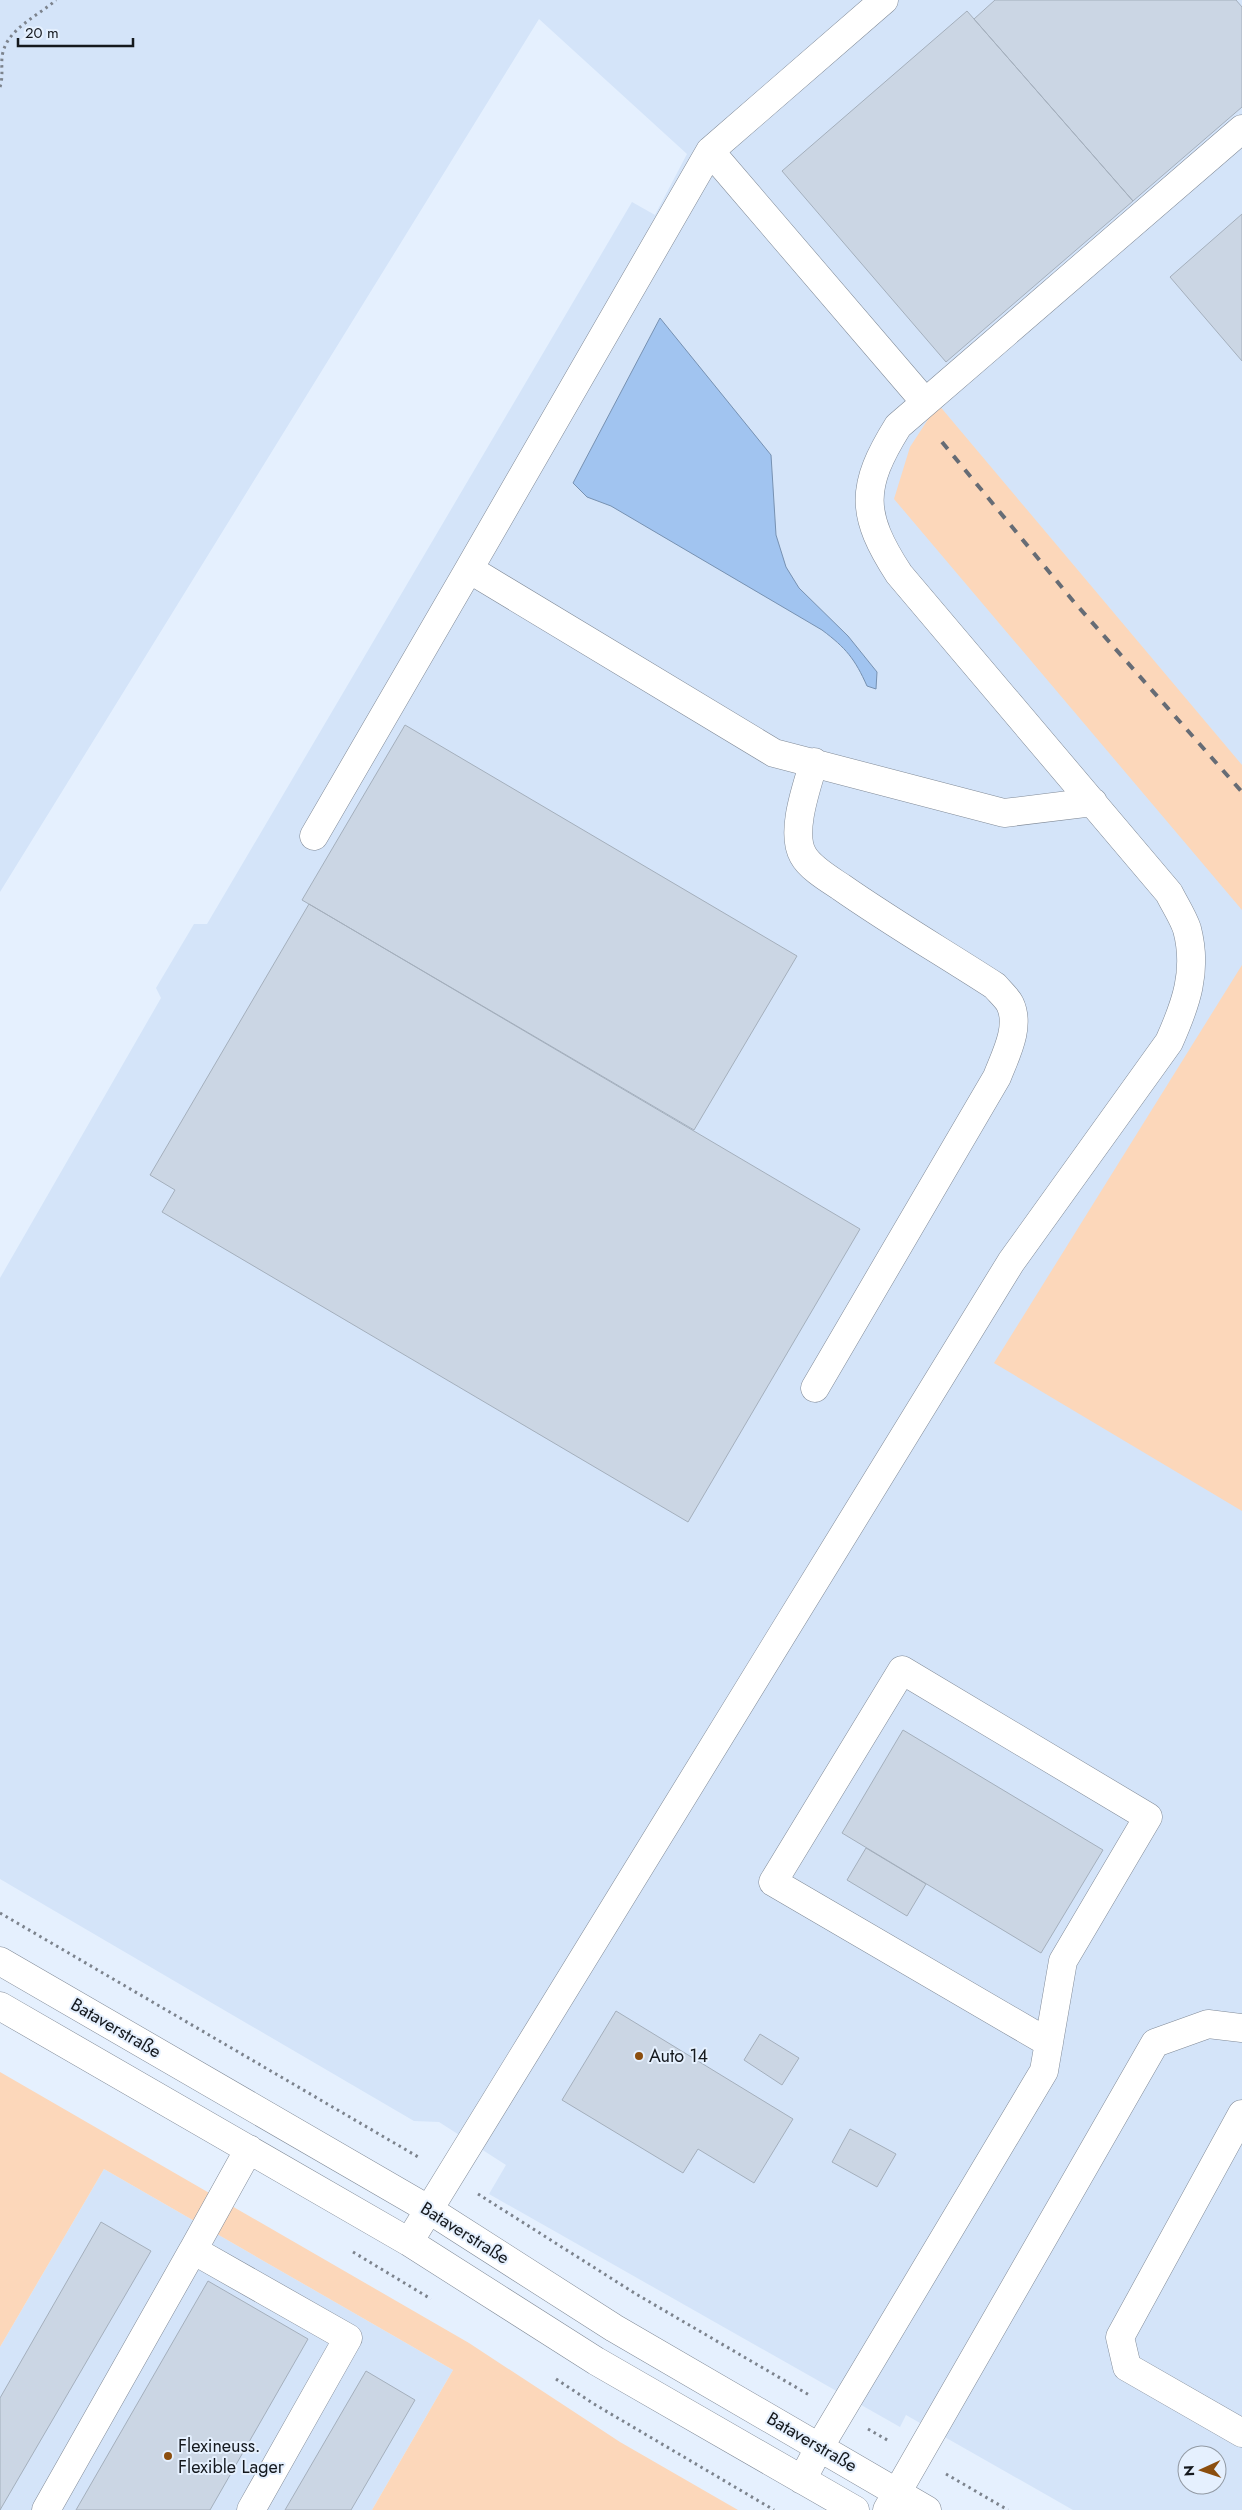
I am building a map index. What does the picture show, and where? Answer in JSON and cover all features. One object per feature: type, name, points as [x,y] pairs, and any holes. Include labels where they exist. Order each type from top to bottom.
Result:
[{"type":"street","points":[[314,836],[710,151],[884,0]]},
{"type":"street","points":[[409,2242],[1011,1262],[1172,1034],[1186,1005],[1192,965],[1186,928],[1169,893],[900,574],[883,549],[871,515],[869,486],[880,455],[898,426],[1242,129]]},
{"type":"street","points":[[710,151],[925,402]]},
{"type":"street","points":[[469,569],[774,753],[1004,813],[1093,802]]},
{"type":"street","points":[[814,762],[800,812],[798,836],[803,856],[819,872],[860,900],[995,986],[1011,1005],[1013,1020],[1012,1038],[997,1077],[815,1388]]},
{"type":"street","points":[[802,2480],[820,2446],[1044,2071],[1049,2043],[1063,1961],[1148,1817],[902,1670],[773,1882],[1049,2043]]},
{"type":"street","name":"Bataverstraße","points":[[0,1961],[428,2209],[614,2328],[820,2446],[909,2505]]},
{"type":"street","points":[[0,2006],[409,2242],[596,2361],[855,2510]]},
{"type":"street","points":[[909,2505],[916,2457],[1155,2043],[1208,2024],[1242,2028]]},
{"type":"street","points":[[1242,2114],[1120,2337],[1127,2367],[1242,2433]]},
{"type":"street","points":[[46,2510],[249,2149]]},
{"type":"street","points":[[193,2250],[348,2338],[251,2510]]},
{"type":"path","points":[[0,87],[2,80],[2,54],[6,42],[14,32],[56,0]]},
{"type":"path","points":[[0,1913],[450,2176],[636,2294],[1008,2510]]},
{"type":"path","points":[[350,2250],[433,2301]]},
{"type":"path","points":[[553,2377],[594,2404],[774,2510]]},
{"type":"shaded area","points":[[0,0],[1242,0],[1242,2510],[1073,2510],[906,2415],[900,2427],[489,2194],[506,2165],[439,2122],[414,2121],[0,1879],[0,1278],[161,998],[156,988],[194,924],[207,924],[632,202],[655,215],[687,154],[539,19],[0,892]]},
{"type":"shaded area","points":[[938,404],[1242,765],[1242,910],[894,499],[910,447]]},
{"type":"shaded area","points":[[1242,965],[1242,1511],[994,1363]]},
{"type":"shaded area","points":[[0,2072],[469,2343],[620,2442],[738,2510],[372,2510],[453,2370],[104,2169],[0,2347]]},
{"type":"shaded area","points":[[104,2169],[453,2370],[372,2510],[0,2510],[0,2347]]},
{"type":"water","points":[[660,318],[771,455],[776,535],[786,567],[799,588],[848,636],[877,672],[876,689],[867,686],[849,655],[822,630],[611,506],[587,497],[573,483]]},
{"type":"building","points":[[995,0],[1236,0],[1242,7],[1242,107],[1133,201],[974,19]]},
{"type":"building","points":[[967,11],[1133,201],[946,362],[782,171]]},
{"type":"building","points":[[1242,214],[1242,361],[1170,277]]},
{"type":"building","points":[[405,725],[797,956],[694,1130],[302,900]]},
{"type":"building","points":[[309,904],[860,1229],[688,1522],[162,1212],[175,1190],[150,1175]]},
{"type":"building","points":[[903,1730],[1103,1850],[1041,1953],[842,1833]]},
{"type":"building","points":[[866,1848],[926,1884],[907,1916],[847,1880]]},
{"type":"building","name":"Auto 14","points":[[616,2011],[793,2119],[754,2183],[698,2149],[683,2173],[562,2100]]},
{"type":"building","points":[[760,2034],[799,2058],[782,2085],[744,2060]]},
{"type":"building","points":[[850,2129],[896,2154],[877,2187],[832,2162]]},
{"type":"building","points":[[101,2222],[151,2251],[0,2510],[0,2398]]},
{"type":"building","points":[[208,2281],[308,2339],[210,2510],[76,2510]]},
{"type":"building","points":[[366,2371],[415,2400],[351,2510],[285,2510]]},
{"type":"railway","points":[[942,442],[1074,602],[1242,792]]},
{"type":"place","name":"Auto 14","points":[[639,2056]]},
{"type":"place","name":"Flexineuss. Flexible Lager","points":[[168,2456]]}]
